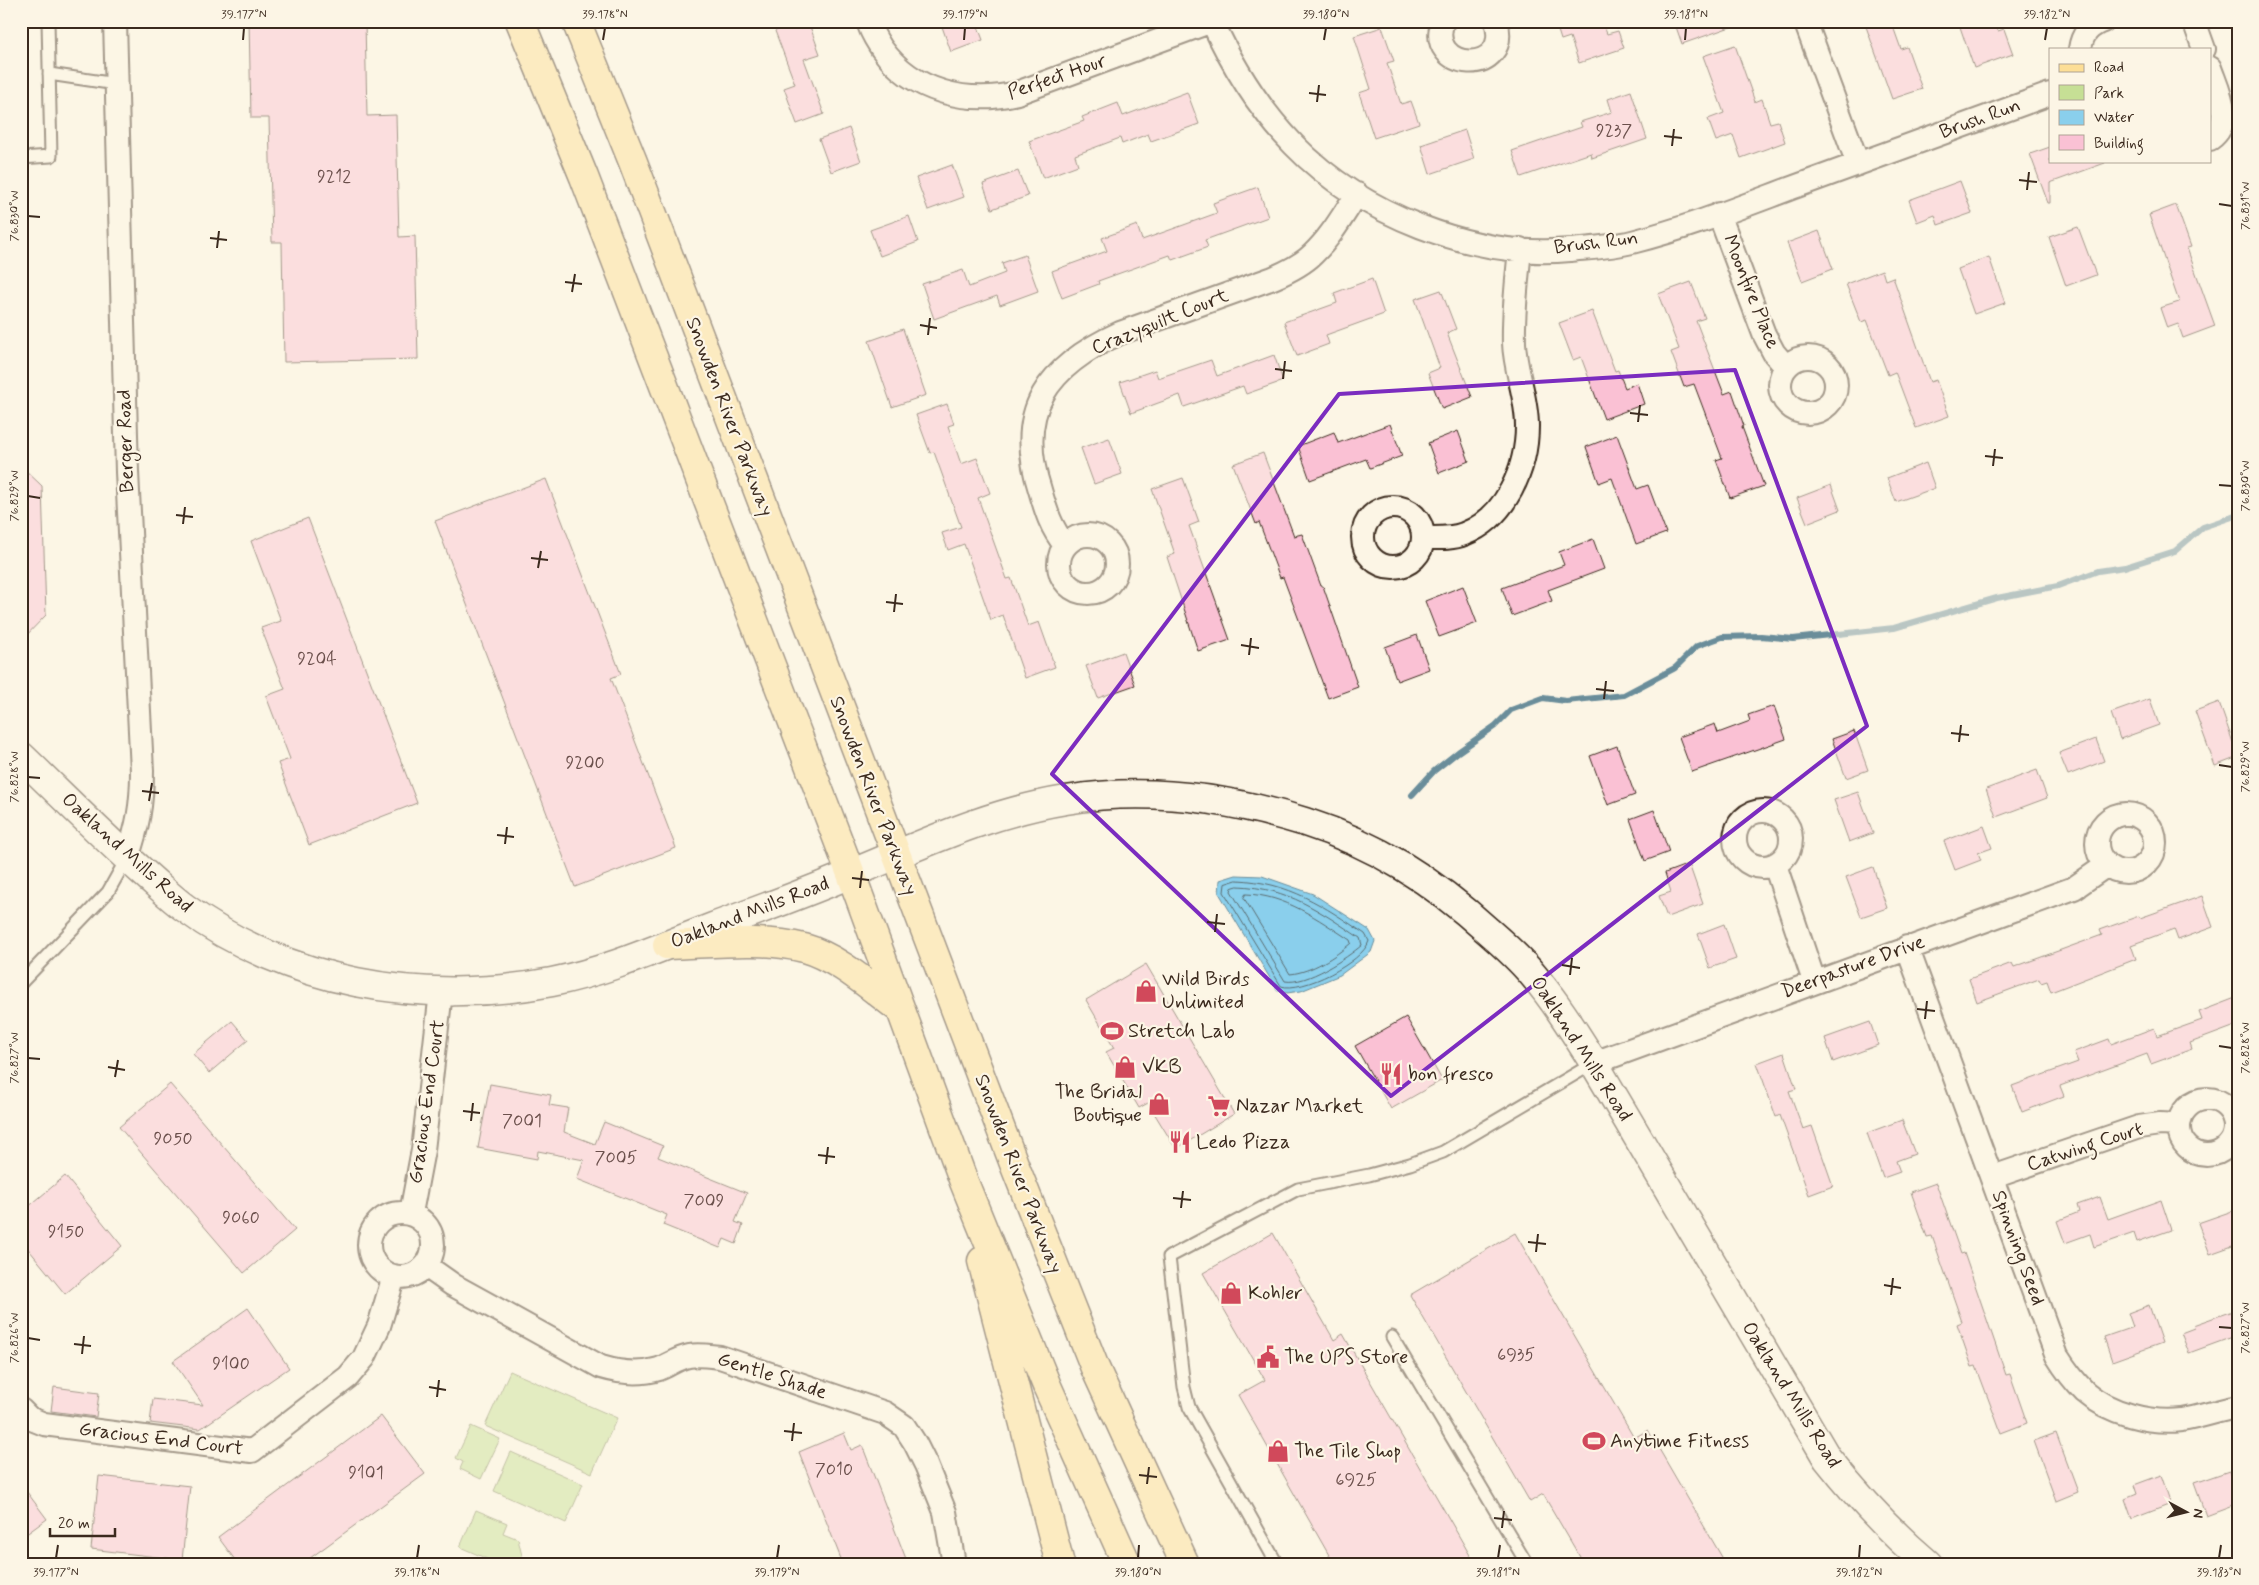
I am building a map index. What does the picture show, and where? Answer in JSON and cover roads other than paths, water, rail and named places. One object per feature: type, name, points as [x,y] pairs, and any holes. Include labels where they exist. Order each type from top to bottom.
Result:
[{"type":"main road","points":[[520,21],[584,177],[850,874],[964,1182],[1046,1386],[1127,1564]]},
{"type":"main road","name":"Snowden River Parkway","points":[[576,21],[636,171],[950,1000],[1095,1368],[1185,1564]]},
{"type":"main road","points":[[667,945],[755,943],[805,949],[847,971],[900,1009]]},
{"type":"main road","points":[[964,1182],[991,1301],[1060,1564]]},
{"type":"street","name":"Berger Road","points":[[115,21],[127,472],[142,771],[142,799],[138,824],[127,858]]},
{"type":"street","name":"Perfect Hour","points":[[868,21],[879,44],[890,59],[906,74],[921,84],[940,92],[976,98],[999,97],[1017,93],[1212,21]]},
{"type":"street","name":"Brush Run","points":[[1212,21],[1228,55],[1249,91],[1294,145],[1323,170],[1357,194],[1421,227],[1483,245],[1520,249],[1567,250],[1631,242],[1719,214],[2049,94]]},
{"type":"street","points":[[1443,21],[1440,37],[1444,47],[1456,60],[1466,62],[1477,62],[1491,53],[1497,43],[1498,30],[1496,21]]},
{"type":"street","points":[[1806,21],[1858,164]]},
{"type":"street","points":[[2080,48],[2086,31],[2103,21]]},
{"type":"street","points":[[2194,21],[2204,48]]},
{"type":"street","points":[[2212,74],[2224,108],[2224,122],[2218,133],[2212,138]]},
{"type":"street","name":"Crazyquilt Court","points":[[1065,545],[1054,531],[1047,514],[1035,476],[1032,451],[1031,432],[1035,414],[1042,396],[1051,381],[1063,367],[1104,340],[1293,269],[1312,256],[1357,194]]},
{"type":"street","name":"Moonfire Place","points":[[1719,214],[1764,334],[1774,353],[1786,367]]},
{"type":"street","points":[[1423,538],[1456,536],[1478,528],[1506,498],[1518,477],[1525,452],[1527,426],[1525,400],[1516,368],[1514,344],[1520,249]]},
{"type":"street","name":"Oakland Mills Road","points":[[21,756],[127,858],[185,908],[244,945],[289,963],[357,983],[441,992],[505,989],[554,982],[604,968],[850,874],[970,824],[1015,810],[1068,799],[1121,794],[1182,797],[1236,804],[1289,817],[1332,831],[1383,854],[1423,878],[1460,906],[1530,971],[1561,1010],[1594,1063],[1827,1458],[1864,1504],[1904,1544],[1928,1564]]},
{"type":"street","points":[[1774,865],[1814,981]]},
{"type":"street","name":"Deerpasture Drive","points":[[1594,1063],[1907,947],[2074,888],[2107,865]]},
{"type":"street","name":"Spinning Seed","points":[[1907,947],[1993,1177],[2057,1356],[2070,1376],[2086,1393],[2123,1412],[2140,1418],[2182,1420],[2238,1407]]},
{"type":"street","name":"Gracious End Court","points":[[411,1213],[423,1150],[441,992]]},
{"type":"street","name":"Catwing Court","points":[[1993,1177],[2139,1127],[2160,1124],[2178,1125]]},
{"type":"street","points":[[397,1212],[411,1213],[420,1217],[427,1224],[433,1236],[434,1248],[426,1266],[420,1272],[407,1277],[394,1276],[384,1272],[375,1264],[370,1252],[369,1237],[375,1224],[385,1216],[397,1212]]},
{"type":"street","name":"Gentle Shade","points":[[426,1266],[453,1285],[601,1367],[621,1373],[640,1373],[659,1368],[688,1356],[705,1355],[720,1358],[885,1412],[904,1426],[926,1465],[945,1512],[954,1564]]},
{"type":"street","name":"Gracious End Court","points":[[21,1410],[29,1418],[44,1424],[252,1451],[348,1377],[364,1358],[379,1326],[394,1276]]},
{"type":"lane","points":[[21,158],[51,156],[48,21]]},
{"type":"lane","points":[[49,74],[116,84]]},
{"type":"lane","points":[[21,983],[108,892],[127,858]]},
{"type":"lane","points":[[1277,1564],[1189,1407],[1184,1387],[1169,1258],[1298,1189],[1369,1175],[1410,1164],[1443,1152],[1531,1102],[1594,1063]]},
{"type":"lane","points":[[1392,1337],[1527,1564]]},
{"type":"water","points":[[1236,875],[1262,876],[1313,894],[1369,930],[1375,941],[1371,952],[1340,975],[1301,991],[1287,993],[1277,990],[1219,893],[1220,880]]},
{"type":"waterway","points":[[1412,795],[1434,771],[1495,726],[1511,710],[1543,698],[1566,701],[1624,695],[1675,668],[1697,646],[1722,637],[1761,636],[1793,639],[1894,628],[1997,598],[2058,586],[2098,571],[2125,567],[2175,551],[2203,527],[2238,515]]},
{"type":"place","name":"Wild Birds Unlimited","points":[[1146,991]]},
{"type":"place","name":"Stretch Lab","points":[[1112,1031]]},
{"type":"place","name":"VKB","points":[[1125,1067]]},
{"type":"place","name":"bon fresco","points":[[1391,1074]]},
{"type":"place","name":"The Bridal Boutique","points":[[1159,1104]]},
{"type":"place","name":"Nazar Market","points":[[1219,1106]]},
{"type":"place","name":"Ledo Pizza","points":[[1180,1142]]},
{"type":"place","name":"Kohler","points":[[1231,1293]]},
{"type":"place","name":"The UPS Store","points":[[1268,1357]]},
{"type":"place","name":"Anytime Fitness","points":[[1594,1441]]},
{"type":"place","name":"The Tile Shop","points":[[1278,1451]]}]
